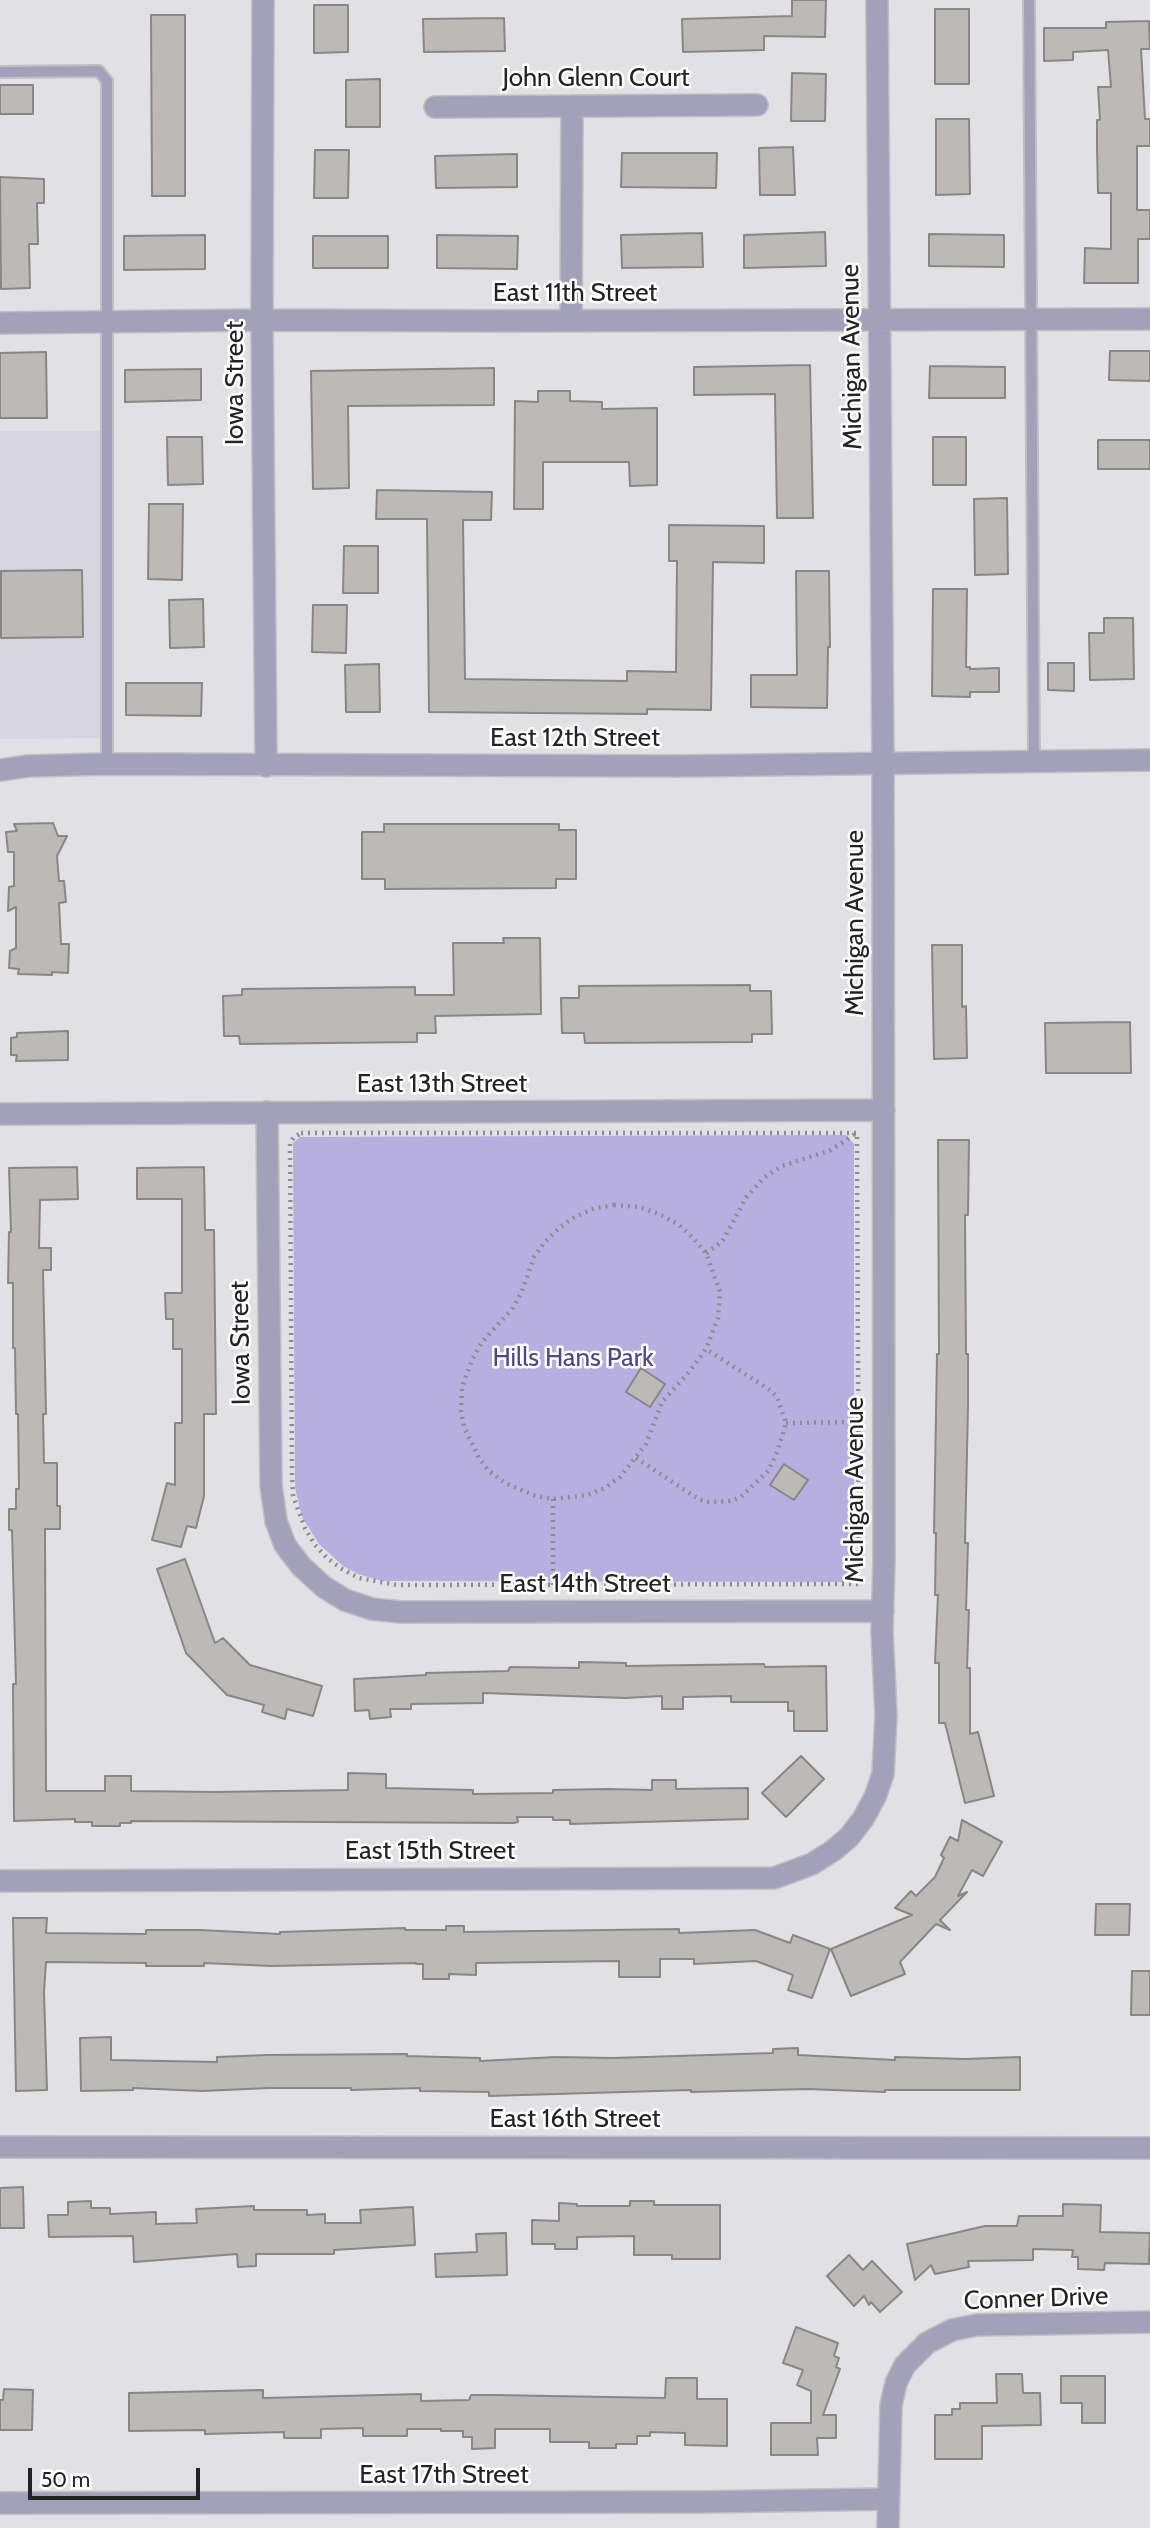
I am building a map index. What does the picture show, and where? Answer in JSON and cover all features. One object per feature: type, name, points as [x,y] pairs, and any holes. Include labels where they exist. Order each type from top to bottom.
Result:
[{"type":"street","name":"Iowa Street","points":[[263,0],[262,320],[266,766]]},
{"type":"street","name":"Michigan Avenue","points":[[849,1837],[876,1797],[883,1774],[886,1716],[883,1611],[883,764],[877,0]]},
{"type":"street","name":"John Glenn Court","points":[[435,107],[757,105]]},
{"type":"street","points":[[571,321],[572,106]]},
{"type":"street","name":"East 11th Street","points":[[0,323],[1150,319]]},
{"type":"street","name":"East 12th Street","points":[[0,770],[28,766],[107,764],[883,764],[1150,760]]},
{"type":"street","name":"East 13th Street","points":[[0,1114],[884,1110]]},
{"type":"street","name":"Iowa Street","points":[[267,1112],[271,1485],[276,1521],[285,1545],[301,1566]]},
{"type":"street","name":"East 14th Street","points":[[301,1566],[324,1587],[345,1600],[372,1609],[401,1612],[883,1611]]},
{"type":"street","name":"East 15th Street","points":[[0,1881],[774,1878],[812,1864],[849,1837]]},
{"type":"street","name":"East 16th Street","points":[[0,2147],[1150,2148]]},
{"type":"street","name":"Conner Drive","points":[[888,2528],[891,2404],[896,2383],[905,2365],[927,2343],[952,2330],[977,2325],[1150,2322]]},
{"type":"street","name":"East 17th Street","points":[[0,2503],[700,2502],[888,2499]]},
{"type":"lane","points":[[1029,0],[1034,761]]},
{"type":"lane","points":[[0,72],[99,71],[107,81],[107,764]]},
{"type":"path","points":[[706,1253],[722,1242],[747,1196],[765,1177],[782,1166],[831,1150],[859,1132]]},
{"type":"path","points":[[859,1132],[859,1584],[419,1586],[377,1583],[342,1569],[315,1545],[295,1503],[292,1477],[290,1143],[293,1136],[301,1133],[859,1132]]},
{"type":"path","points":[[614,1205],[639,1207],[659,1214],[678,1224],[706,1253],[720,1292],[718,1318],[706,1349],[662,1402],[646,1444],[636,1458],[620,1477],[605,1488],[587,1495],[553,1499],[517,1490],[489,1471],[472,1446],[461,1411],[462,1387],[472,1360],[493,1328],[513,1308],[534,1256],[544,1243],[566,1223],[593,1209],[614,1205]]},
{"type":"path","points":[[636,1458],[708,1503],[730,1501],[746,1492],[769,1470],[786,1423],[782,1408],[770,1390],[706,1349]]},
{"type":"path","points":[[786,1423],[858,1422]]},
{"type":"path","points":[[553,1499],[553,1585]]},
{"type":"shaded area","points":[[0,431],[102,431],[100,738],[0,739]]},
{"type":"green space","name":"Hills Hans Park","points":[[846,1135],[854,1144],[854,1576],[847,1582],[382,1581],[343,1566],[319,1544],[302,1517],[295,1488],[293,1143],[300,1137]]},
{"type":"building","points":[[792,0],[826,0],[825,37],[764,36],[764,50],[683,52],[682,19],[792,16]]},
{"type":"building","points":[[314,5],[348,5],[348,52],[314,53]]},
{"type":"building","points":[[935,9],[969,9],[969,84],[935,84]]},
{"type":"building","points":[[151,15],[185,15],[185,196],[152,196]]},
{"type":"building","points":[[504,18],[505,51],[424,52],[423,19]]},
{"type":"building","points":[[1149,21],[1150,49],[1141,49],[1145,119],[1150,119],[1150,146],[1137,146],[1137,210],[1150,210],[1150,239],[1138,239],[1138,283],[1084,283],[1085,248],[1111,249],[1111,193],[1098,193],[1097,147],[1097,120],[1100,120],[1098,87],[1111,87],[1108,50],[1073,52],[1073,60],[1044,61],[1044,28],[1106,28],[1106,22]]},
{"type":"building","points":[[792,73],[826,74],[825,121],[791,121]]},
{"type":"building","points":[[380,79],[380,127],[346,127],[346,80]]},
{"type":"building","points":[[0,85],[33,85],[33,114],[0,114]]},
{"type":"building","points":[[936,119],[969,119],[970,194],[936,195]]},
{"type":"building","points":[[793,147],[795,195],[760,195],[759,148]]},
{"type":"building","points":[[315,150],[349,150],[348,198],[314,198]]},
{"type":"building","points":[[622,153],[717,153],[716,188],[621,187]]},
{"type":"building","points":[[517,154],[517,187],[436,188],[435,156]]},
{"type":"building","points":[[0,177],[44,179],[44,203],[37,203],[38,244],[29,244],[30,288],[1,289]]},
{"type":"building","points":[[825,232],[826,266],[744,268],[744,235]]},
{"type":"building","points":[[702,233],[703,267],[622,268],[621,235]]},
{"type":"building","points":[[929,234],[1004,235],[1004,267],[929,266]]},
{"type":"building","points":[[205,235],[205,269],[124,270],[124,236]]},
{"type":"building","points":[[437,235],[518,236],[517,269],[437,268]]},
{"type":"building","points":[[313,236],[388,236],[388,268],[313,268]]},
{"type":"building","points":[[1110,351],[1150,351],[1150,381],[1109,380]]},
{"type":"building","points":[[46,352],[47,418],[0,418],[0,353]]},
{"type":"building","points":[[810,365],[813,518],[777,518],[775,394],[694,395],[694,367]]},
{"type":"building","points":[[930,366],[1005,367],[1005,398],[929,398]]},
{"type":"building","points":[[494,368],[494,405],[348,406],[349,488],[313,489],[311,371]]},
{"type":"building","points":[[201,369],[201,400],[125,402],[125,370]]},
{"type":"building","points":[[538,391],[570,391],[570,401],[602,402],[602,409],[657,408],[657,485],[630,486],[629,462],[543,462],[543,509],[514,509],[515,401],[538,402]]},
{"type":"building","points":[[167,437],[202,437],[203,484],[168,485]]},
{"type":"building","points":[[933,437],[966,437],[966,485],[933,485]]},
{"type":"building","points":[[1098,440],[1150,440],[1150,469],[1098,469]]},
{"type":"building","points":[[377,490],[492,492],[491,520],[463,520],[465,679],[627,681],[627,671],[676,672],[677,561],[669,561],[669,525],[764,526],[764,563],[713,562],[711,710],[647,709],[647,714],[429,712],[427,519],[376,519]]},
{"type":"building","points":[[1007,498],[1008,574],[975,575],[974,499]]},
{"type":"building","points":[[149,504],[183,504],[182,580],[148,579]]},
{"type":"building","points":[[344,546],[378,546],[378,593],[343,593]]},
{"type":"building","points":[[82,570],[83,637],[1,638],[1,571]]},
{"type":"building","points":[[796,571],[829,571],[830,647],[827,708],[751,707],[751,675],[797,675]]},
{"type":"building","points":[[933,589],[967,589],[966,667],[999,668],[999,692],[970,692],[970,697],[932,696]]},
{"type":"building","points":[[203,599],[204,647],[170,648],[169,600]]},
{"type":"building","points":[[313,605],[347,605],[346,653],[312,652]]},
{"type":"building","points":[[1104,618],[1133,618],[1134,679],[1090,680],[1089,633],[1104,633]]},
{"type":"building","points":[[1048,663],[1074,663],[1074,691],[1048,690]]},
{"type":"building","points":[[379,664],[380,712],[346,712],[345,665]]},
{"type":"building","points":[[126,683],[202,683],[201,716],[126,715]]},
{"type":"building","points":[[53,823],[58,836],[67,836],[57,856],[59,881],[64,881],[66,902],[59,903],[61,944],[69,944],[68,973],[18,974],[19,969],[9,968],[10,951],[16,948],[16,907],[8,911],[9,887],[14,886],[14,852],[8,852],[6,832],[17,831],[14,824]]},
{"type":"building","points":[[384,824],[559,824],[559,830],[576,830],[576,879],[556,879],[556,888],[385,889],[385,879],[362,879],[362,832],[384,832]]},
{"type":"building","points":[[503,938],[540,938],[541,1014],[435,1016],[436,1033],[417,1033],[417,1042],[240,1044],[239,1036],[224,1036],[223,996],[242,995],[242,989],[415,987],[415,995],[454,995],[453,943],[504,943]]},
{"type":"building","points":[[932,945],[962,945],[962,1007],[966,1006],[967,1058],[934,1059]]},
{"type":"building","points":[[750,985],[750,991],[771,991],[772,1034],[752,1034],[752,1042],[585,1043],[584,1033],[562,1033],[561,998],[579,998],[579,986]]},
{"type":"building","points":[[1130,1022],[1131,1073],[1046,1073],[1045,1023]]},
{"type":"building","points":[[68,1031],[68,1060],[16,1061],[17,1055],[11,1055],[11,1038],[17,1037],[17,1033]]},
{"type":"building","points":[[938,1140],[969,1140],[968,1215],[965,1215],[968,1354],[965,1543],[968,1543],[967,1668],[970,1668],[970,1734],[978,1732],[994,1796],[965,1803],[945,1723],[939,1723],[939,1663],[935,1663],[938,1595],[935,1595],[934,1533],[939,1354]]},
{"type":"building","points":[[77,1167],[78,1199],[40,1200],[39,1248],[51,1248],[51,1270],[43,1270],[46,1414],[43,1414],[44,1463],[57,1463],[57,1506],[60,1506],[60,1529],[45,1529],[46,1791],[105,1791],[105,1776],[131,1776],[131,1791],[215,1792],[348,1790],[348,1773],[386,1774],[386,1788],[473,1790],[473,1794],[553,1793],[553,1790],[652,1790],[652,1780],[676,1780],[676,1789],[748,1788],[748,1819],[570,1824],[570,1820],[553,1820],[553,1817],[517,1817],[518,1822],[514,1823],[131,1821],[120,1823],[120,1826],[92,1826],[92,1822],[75,1822],[75,1819],[14,1821],[13,1684],[16,1684],[12,1530],[9,1530],[9,1509],[16,1509],[16,1489],[19,1489],[13,1283],[8,1283],[11,1232],[9,1168]]},
{"type":"building","points":[[204,1167],[205,1230],[214,1230],[216,1414],[204,1414],[204,1496],[196,1528],[187,1526],[181,1547],[152,1540],[167,1483],[175,1485],[175,1423],[182,1423],[182,1349],[173,1349],[173,1319],[166,1319],[165,1293],[182,1293],[182,1199],[137,1199],[137,1168]]},
{"type":"building","points":[[641,1368],[665,1384],[650,1407],[626,1392]]},
{"type":"building","points":[[784,1464],[808,1480],[794,1500],[770,1485]]},
{"type":"building","points":[[185,1559],[215,1643],[223,1638],[250,1665],[322,1686],[313,1716],[287,1709],[285,1719],[262,1712],[264,1705],[227,1695],[186,1653],[157,1569]]},
{"type":"building","points":[[579,1662],[626,1663],[626,1666],[826,1666],[827,1731],[794,1731],[794,1711],[788,1711],[788,1702],[731,1702],[731,1696],[683,1697],[683,1709],[662,1709],[662,1696],[625,1698],[483,1693],[483,1703],[411,1704],[411,1709],[390,1709],[391,1717],[370,1719],[369,1710],[355,1711],[354,1679],[426,1673],[508,1671],[510,1667],[579,1668]]},
{"type":"building","points":[[801,1756],[824,1779],[786,1817],[762,1793]]},
{"type":"building","points":[[962,1820],[1002,1842],[983,1876],[972,1870],[958,1896],[967,1892],[940,1920],[950,1930],[936,1924],[900,1962],[905,1974],[851,1996],[831,1949],[912,1915],[895,1908],[911,1891],[916,1896],[935,1877],[944,1858],[941,1855],[950,1837],[958,1841]]},
{"type":"building","points":[[1096,1904],[1130,1904],[1129,1935],[1095,1935]]},
{"type":"building","points":[[13,1918],[47,1918],[46,1933],[146,1934],[146,1930],[200,1930],[280,1934],[405,1928],[446,1930],[446,1926],[464,1926],[464,1932],[679,1929],[679,1933],[755,1930],[790,1943],[793,1935],[830,1949],[812,1998],[788,1990],[793,1975],[756,1961],[694,1964],[694,1959],[660,1959],[660,1977],[619,1977],[619,1961],[476,1963],[476,1975],[449,1974],[449,1979],[423,1979],[423,1964],[416,1963],[271,1966],[204,1963],[204,1966],[146,1966],[146,1963],[46,1962],[44,1992],[47,2090],[16,2091]]},
{"type":"building","points":[[1132,1971],[1150,1971],[1150,2015],[1131,2015]]},
{"type":"building","points":[[111,2037],[111,2060],[217,2062],[217,2057],[407,2054],[480,2058],[480,2061],[773,2053],[773,2049],[798,2048],[798,2055],[895,2060],[895,2057],[1020,2057],[1020,2090],[691,2090],[489,2096],[489,2092],[420,2091],[420,2088],[202,2091],[133,2088],[81,2091],[80,2038]]},
{"type":"building","points":[[23,2187],[24,2228],[0,2228],[0,2188]]},
{"type":"building","points":[[91,2201],[91,2208],[110,2208],[110,2214],[156,2212],[156,2224],[197,2223],[196,2209],[254,2206],[254,2210],[307,2210],[307,2215],[325,2214],[325,2223],[361,2223],[360,2210],[413,2207],[415,2245],[334,2250],[334,2254],[256,2254],[256,2266],[238,2267],[237,2254],[134,2262],[133,2236],[49,2237],[48,2215],[68,2215],[68,2202]]},
{"type":"building","points":[[630,2201],[654,2201],[654,2205],[720,2205],[720,2259],[672,2259],[672,2255],[634,2255],[634,2236],[577,2237],[577,2249],[555,2249],[555,2244],[532,2244],[532,2220],[559,2221],[559,2203],[577,2206],[630,2206]]},
{"type":"building","points":[[1063,2204],[1101,2205],[1100,2232],[1150,2233],[1149,2264],[1105,2263],[1104,2270],[1078,2269],[1078,2257],[1072,2257],[1073,2250],[1033,2249],[1033,2260],[968,2261],[969,2267],[935,2274],[931,2265],[915,2280],[907,2244],[985,2226],[1017,2226],[1019,2216],[1063,2216]]},
{"type":"building","points":[[506,2233],[507,2275],[436,2277],[435,2254],[477,2252],[476,2234]]},
{"type":"building","points":[[849,2255],[863,2270],[872,2261],[902,2292],[880,2312],[871,2302],[869,2305],[864,2296],[854,2306],[827,2276]]},
{"type":"building","points":[[796,2327],[838,2343],[834,2356],[839,2358],[836,2367],[840,2369],[823,2415],[836,2415],[836,2438],[817,2438],[818,2455],[771,2455],[771,2423],[811,2423],[811,2391],[797,2385],[803,2370],[783,2363]]},
{"type":"building","points":[[996,2374],[1022,2374],[1023,2393],[1040,2393],[1041,2425],[982,2426],[982,2459],[935,2459],[935,2415],[952,2415],[952,2409],[960,2409],[960,2403],[997,2403]]},
{"type":"building","points":[[1061,2376],[1105,2376],[1105,2423],[1082,2423],[1082,2403],[1061,2403]]},
{"type":"building","points":[[666,2378],[697,2378],[697,2399],[727,2399],[727,2446],[685,2445],[685,2433],[650,2432],[650,2436],[637,2436],[637,2444],[616,2444],[616,2448],[589,2448],[589,2442],[550,2442],[550,2429],[495,2429],[495,2448],[472,2449],[472,2437],[463,2437],[463,2431],[441,2429],[407,2429],[407,2436],[363,2436],[363,2428],[321,2429],[321,2438],[284,2438],[284,2432],[205,2434],[205,2430],[129,2431],[129,2393],[263,2390],[263,2398],[421,2394],[421,2401],[469,2400],[471,2395],[665,2398]]},
{"type":"building","points":[[4,2389],[33,2390],[32,2430],[0,2430],[0,2400],[3,2400]]}]
